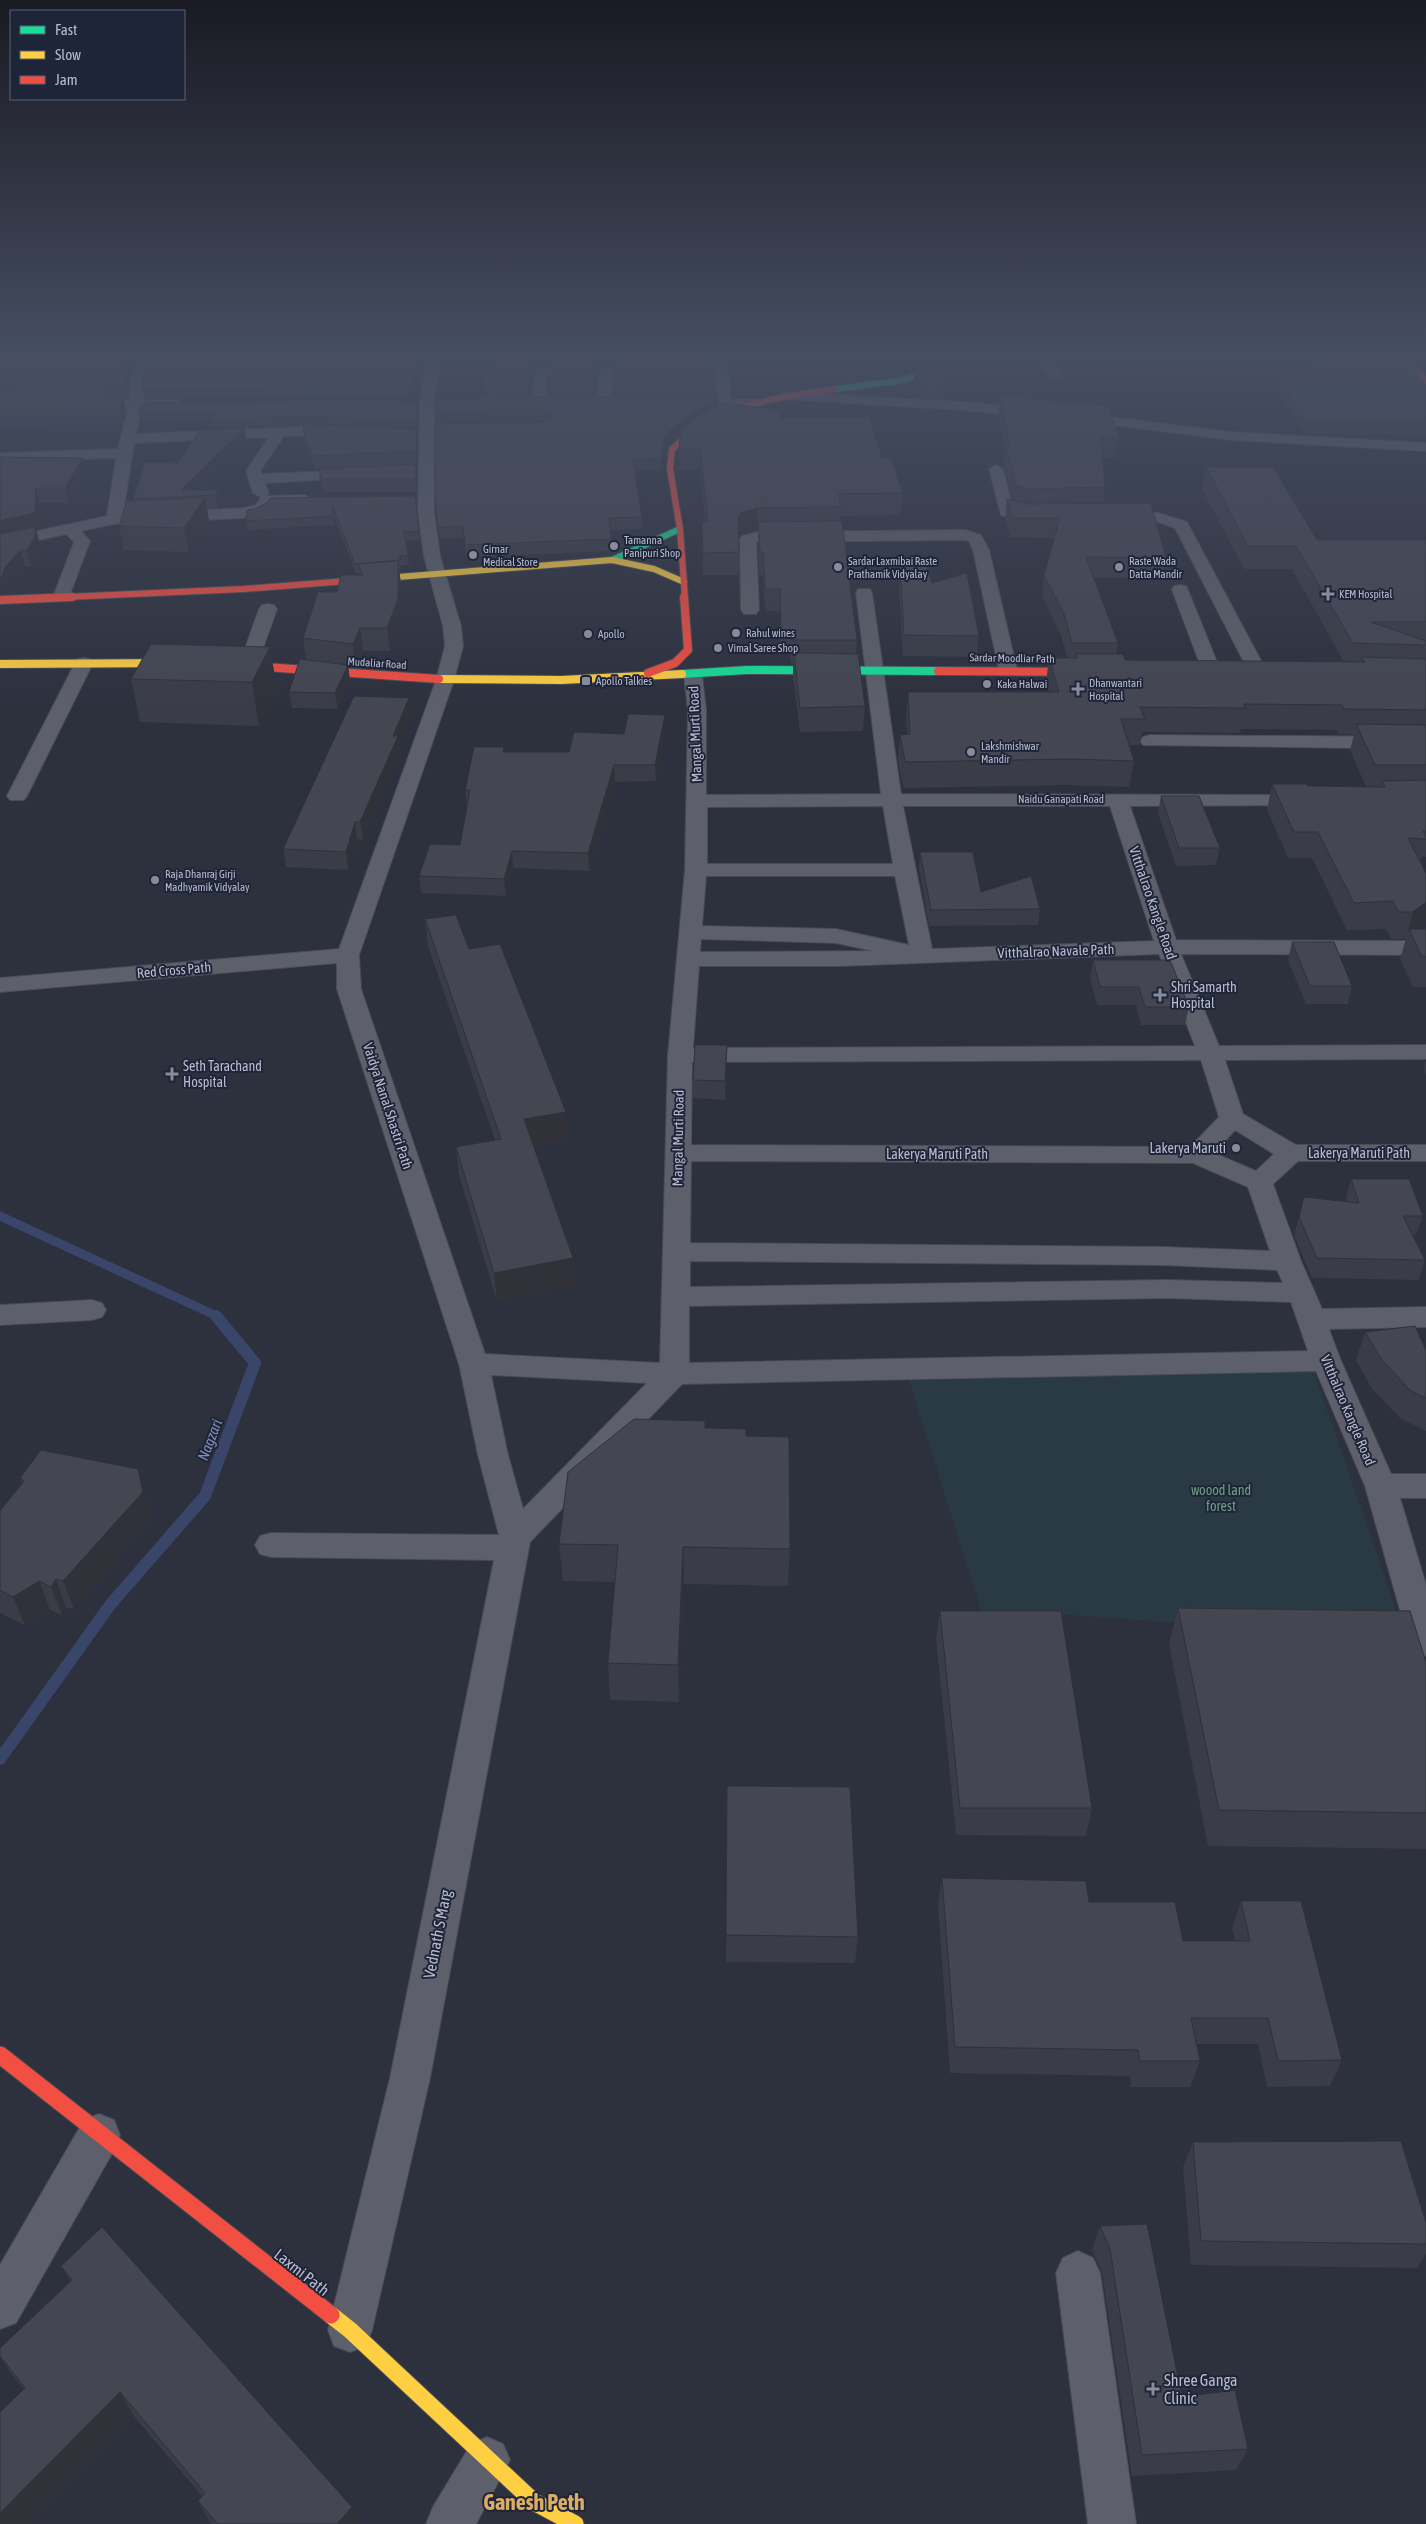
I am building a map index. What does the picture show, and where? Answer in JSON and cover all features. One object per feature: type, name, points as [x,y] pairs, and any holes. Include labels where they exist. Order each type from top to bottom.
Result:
[{"type":"street","points":[[114,519],[121,474]]},
{"type":"street","points":[[0,544],[114,519],[244,513],[263,508],[266,501],[254,474]]},
{"type":"street","points":[[255,479],[353,474]]},
{"type":"street","name":"Vaidya Nanal Shastri Path","points":[[422,474],[427,499],[427,521],[437,573],[452,626],[454,646],[445,680],[348,955],[349,989],[474,1364],[514,1542]]},
{"type":"street","points":[[632,678],[675,663],[688,650],[680,529],[671,474]]},
{"type":"street","points":[[997,474],[1006,512],[1025,517],[1054,517]]},
{"type":"street","points":[[266,501],[324,499]]},
{"type":"street","points":[[408,499],[427,499]]},
{"type":"street","points":[[1104,516],[1153,516],[1171,520],[1181,525],[1258,672]]},
{"type":"street","points":[[61,597],[82,542],[70,529]]},
{"type":"street","points":[[612,560],[680,529]]},
{"type":"street","points":[[750,610],[748,539],[758,536],[946,533],[965,535],[975,538],[981,550],[1008,670]]},
{"type":"street","points":[[0,600],[244,589],[612,560],[654,569],[684,582]]},
{"type":"street","points":[[1180,590],[1212,672]]},
{"type":"street","points":[[690,932],[836,936],[922,955],[902,870],[872,670],[864,593]]},
{"type":"street","points":[[248,665],[268,609]]},
{"type":"street","name":"Sardar Moodliar Path","points":[[688,650],[700,664],[747,670],[1008,670],[1094,672]]},
{"type":"street","points":[[17,796],[84,663]]},
{"type":"street","points":[[0,664],[192,663]]},
{"type":"street","name":"Mudaliar Road","points":[[221,664],[294,667],[376,677],[517,682],[632,678],[700,664]]},
{"type":"street","name":"Sardar Moodliar Path","points":[[700,664],[747,670]]},
{"type":"street","name":"Mangal Murti Road","points":[[674,1374],[680,1056],[696,870],[697,710],[700,664]]},
{"type":"street","points":[[1150,741],[1426,742]]},
{"type":"street","name":"Vitthalrao Kangle Road","points":[[1118,799],[1167,947],[1210,1052],[1232,1118]]},
{"type":"street","name":"Naidu Ganapati Road","points":[[696,800],[1327,799]]},
{"type":"street","points":[[696,870],[902,870]]},
{"type":"street","name":"Vitthalrao Navale Path","points":[[687,959],[840,959],[1167,947],[1426,948]]},
{"type":"street","name":"Red Cross Path","points":[[0,985],[348,955]]},
{"type":"street","points":[[680,1056],[1426,1052]]},
{"type":"street","points":[[1232,1118],[1292,1153],[1259,1182],[1197,1155],[1232,1118]]},
{"type":"street","name":"Lakerya Maruti Path","points":[[678,1153],[1197,1155]]},
{"type":"street","name":"Lakerya Maruti Path","points":[[1292,1153],[1426,1153]]},
{"type":"street","name":"Vitthalrao Kangle Road","points":[[1259,1182],[1326,1361],[1381,1486],[1426,1642]]},
{"type":"street","points":[[677,1252],[1164,1256],[1287,1261]]},
{"type":"street","points":[[676,1297],[1168,1289],[1306,1306],[1426,1317]]},
{"type":"street","points":[[0,1315],[92,1310]]},
{"type":"street","points":[[474,1364],[674,1374],[1326,1361]]},
{"type":"street","points":[[271,1544],[514,1542],[674,1374]]},
{"type":"street","points":[[1381,1486],[1426,1486]]},
{"type":"street","name":"Vednath S Marg","points":[[350,2330],[410,2078],[514,1542]]},
{"type":"street","name":"Laxmi Path","points":[[0,2055],[99,2135],[350,2330],[534,2502],[575,2524]]},
{"type":"street","points":[[0,2307],[99,2135]]},
{"type":"street","points":[[1078,2273],[1112,2524]]},
{"type":"street","points":[[450,2524],[487,2460]]},
{"type":"green space","name":"woood land forest","points":[[1313,1369],[1406,1639],[1071,1615],[984,1620],[909,1380]]},
{"type":"building","points":[[0,474],[74,474],[65,488],[36,488],[35,513],[0,521]]},
{"type":"building","points":[[141,474],[197,474],[181,490],[219,490],[215,495],[133,499]]},
{"type":"building","points":[[320,474],[416,474],[416,479],[322,479]]},
{"type":"building","points":[[435,474],[635,474],[642,517],[609,518],[611,539],[465,545],[463,526],[438,527]]},
{"type":"building","points":[[703,474],[896,474],[903,493],[839,494],[841,507],[758,508],[742,512],[738,517],[739,552],[703,553],[702,522],[708,522]]},
{"type":"building","points":[[1013,474],[1104,474],[1105,487],[1028,489],[1017,486]]},
{"type":"building","points":[[1210,474],[1277,474],[1317,540],[1426,540],[1426,622],[1371,622],[1426,641],[1426,645],[1353,643],[1296,546],[1248,546]]},
{"type":"building","points":[[415,496],[419,531],[404,532],[408,555],[400,556],[400,560],[355,564],[333,507],[333,516],[246,521],[247,510],[255,509],[267,503],[271,498]]},
{"type":"building","points":[[205,498],[184,528],[119,526],[127,501]]},
{"type":"building","points":[[1007,499],[1027,504],[1151,503],[1166,558],[1086,557],[1118,643],[1072,643],[1064,614],[1044,575],[1060,518],[1012,518]]},
{"type":"building","points":[[842,521],[857,640],[792,640],[791,630],[781,630],[780,589],[765,589],[763,552],[760,552],[758,522]]},
{"type":"building","points":[[35,527],[35,537],[27,550],[21,550],[5,567],[2,577],[0,577],[0,534]]},
{"type":"building","points":[[398,561],[398,599],[387,628],[360,628],[353,644],[303,638],[318,592],[337,592],[341,575],[363,575],[358,564]]},
{"type":"building","points":[[900,565],[926,565],[932,583],[967,573],[979,636],[904,635]]},
{"type":"building","points":[[151,644],[270,647],[252,682],[131,679]]},
{"type":"building","points":[[794,653],[858,654],[865,706],[800,708]]},
{"type":"building","points":[[1076,654],[1123,654],[1125,660],[1365,662],[1361,657],[1426,659],[1426,710],[1344,709],[1342,705],[1244,704],[1245,708],[1140,707],[1145,719],[1121,719],[1134,761],[1070,759],[905,762],[900,735],[910,734],[908,692],[1059,692],[1049,658],[1077,658]]},
{"type":"building","points":[[300,659],[348,665],[335,693],[289,692]]},
{"type":"building","points":[[354,696],[409,698],[393,736],[398,736],[360,822],[355,822],[346,852],[283,849]]},
{"type":"building","points":[[628,714],[665,715],[655,765],[614,765],[588,853],[512,851],[504,879],[419,876],[430,844],[460,845],[470,790],[465,790],[474,747],[504,747],[503,752],[569,752],[574,732],[624,734]]},
{"type":"building","points":[[1356,724],[1426,725],[1426,765],[1375,765]]},
{"type":"building","points":[[1426,780],[1426,831],[1423,831],[1426,839],[1408,838],[1426,873],[1426,902],[1413,912],[1398,912],[1393,901],[1354,903],[1318,832],[1294,832],[1272,784],[1385,787],[1382,781]]},
{"type":"building","points":[[1161,796],[1199,796],[1220,848],[1179,848]]},
{"type":"building","points":[[920,852],[973,852],[981,892],[1031,876],[1040,909],[931,910]]},
{"type":"building","points":[[456,915],[469,949],[500,944],[566,1112],[524,1119],[573,1258],[494,1273],[456,1147],[501,1139],[425,919]]},
{"type":"building","points":[[1409,929],[1426,929],[1426,957],[1422,957]]},
{"type":"building","points":[[1292,942],[1334,942],[1352,986],[1310,986]]},
{"type":"building","points":[[1093,960],[1170,960],[1189,1007],[1145,1007],[1139,987],[1100,987]]},
{"type":"building","points":[[695,1045],[727,1045],[725,1081],[693,1080]]},
{"type":"building","points":[[1351,1179],[1409,1179],[1423,1216],[1403,1216],[1425,1260],[1317,1258],[1299,1217],[1304,1197],[1359,1203]]},
{"type":"building","points":[[1415,1326],[1426,1350],[1426,1398],[1411,1391],[1382,1360],[1365,1332]]},
{"type":"building","points":[[634,1419],[705,1421],[705,1428],[746,1429],[746,1436],[789,1437],[790,1549],[683,1547],[678,1665],[608,1663],[618,1545],[559,1544],[568,1472]]},
{"type":"building","points":[[41,1450],[138,1469],[143,1492],[63,1581],[56,1579],[51,1587],[39,1581],[13,1597],[0,1590],[0,1511],[24,1481],[20,1478]]},
{"type":"building","points":[[1178,1608],[1410,1611],[1426,1662],[1426,1813],[1219,1810]]},
{"type":"building","points":[[940,1611],[1061,1611],[1092,1808],[960,1808]]},
{"type":"building","points":[[727,1786],[850,1787],[858,1937],[726,1935]]},
{"type":"building","points":[[942,1878],[1086,1881],[1089,1902],[1175,1902],[1183,1941],[1250,1941],[1241,1901],[1301,1901],[1342,2060],[1278,2061],[1268,2018],[1191,2018],[1200,2061],[1140,2061],[1138,2050],[955,2047]]},
{"type":"building","points":[[1401,2141],[1426,2223],[1426,2244],[1201,2241],[1193,2142]]},
{"type":"building","points":[[1147,2224],[1182,2397],[1235,2390],[1248,2449],[1142,2455],[1110,2249],[1100,2226]]},
{"type":"building","points":[[102,2227],[352,2507],[337,2524],[218,2524],[198,2501],[205,2493],[120,2392],[0,2513],[0,2412],[25,2388],[0,2356],[0,2348],[72,2280],[61,2266]]},
{"type":"waterway","name":"Nagzari","points":[[0,1216],[219,1317]]},
{"type":"waterway","name":"Nagzari","points":[[0,1759],[110,1605],[205,1496],[255,1363],[216,1316]]},
{"type":"traffic: fast","points":[[612,560],[680,529]]},
{"type":"traffic: fast","points":[[682,674],[747,670],[938,671]]},
{"type":"traffic: slow","points":[[373,579],[612,560],[654,569],[684,582]]},
{"type":"traffic: slow","points":[[0,664],[176,663]]},
{"type":"traffic: slow","points":[[439,679],[561,680],[682,674]]},
{"type":"traffic: slow","points":[[331,2315],[350,2330],[534,2502],[575,2524]]},
{"type":"traffic: jam","points":[[648,673],[675,663],[688,650],[680,529],[671,474]]},
{"type":"traffic: jam","points":[[0,600],[244,589],[373,579]]},
{"type":"traffic: jam","points":[[236,665],[439,679]]},
{"type":"traffic: jam","points":[[938,671],[1085,672]]},
{"type":"traffic: jam","points":[[0,2055],[331,2315]]},
{"type":"place","name":"Tamanna Panipuri Shop","points":[[614,546]]},
{"type":"place","name":"Girnar Medical Store","points":[[473,555]]},
{"type":"place","name":"Sardar Laxmibai Raste Prathamik Vidyalay","points":[[838,567]]},
{"type":"place","name":"Raste Wada Datta Mandir","points":[[1119,567]]},
{"type":"place","name":"KEM Hospital","points":[[1328,594]]},
{"type":"place","name":"Rahul wines","points":[[736,633]]},
{"type":"place","name":"Apollo","points":[[588,634]]},
{"type":"place","name":"Vimal Saree Shop","points":[[718,648]]},
{"type":"place","name":"Apollo Talkies","points":[[586,681]]},
{"type":"place","name":"Kaka Halwai","points":[[987,684]]},
{"type":"place","name":"Dhanwantari Hospital","points":[[1078,689]]},
{"type":"place","name":"Lakshmishwar Mandir","points":[[971,752]]},
{"type":"place","name":"Raja Dhanraj Girji Madhyamik Vidyalay","points":[[155,880]]},
{"type":"place","name":"Shri Samarth Hospital","points":[[1160,995]]},
{"type":"place","name":"Seth Tarachand Hospital","points":[[172,1074]]},
{"type":"place","name":"Lakerya Maruti","points":[[1236,1148]]},
{"type":"place","name":"Shree Ganga Clinic","points":[[1153,2389]]},
{"type":"district","name":"Ganesh Peth","points":[[534,2502]]}]
